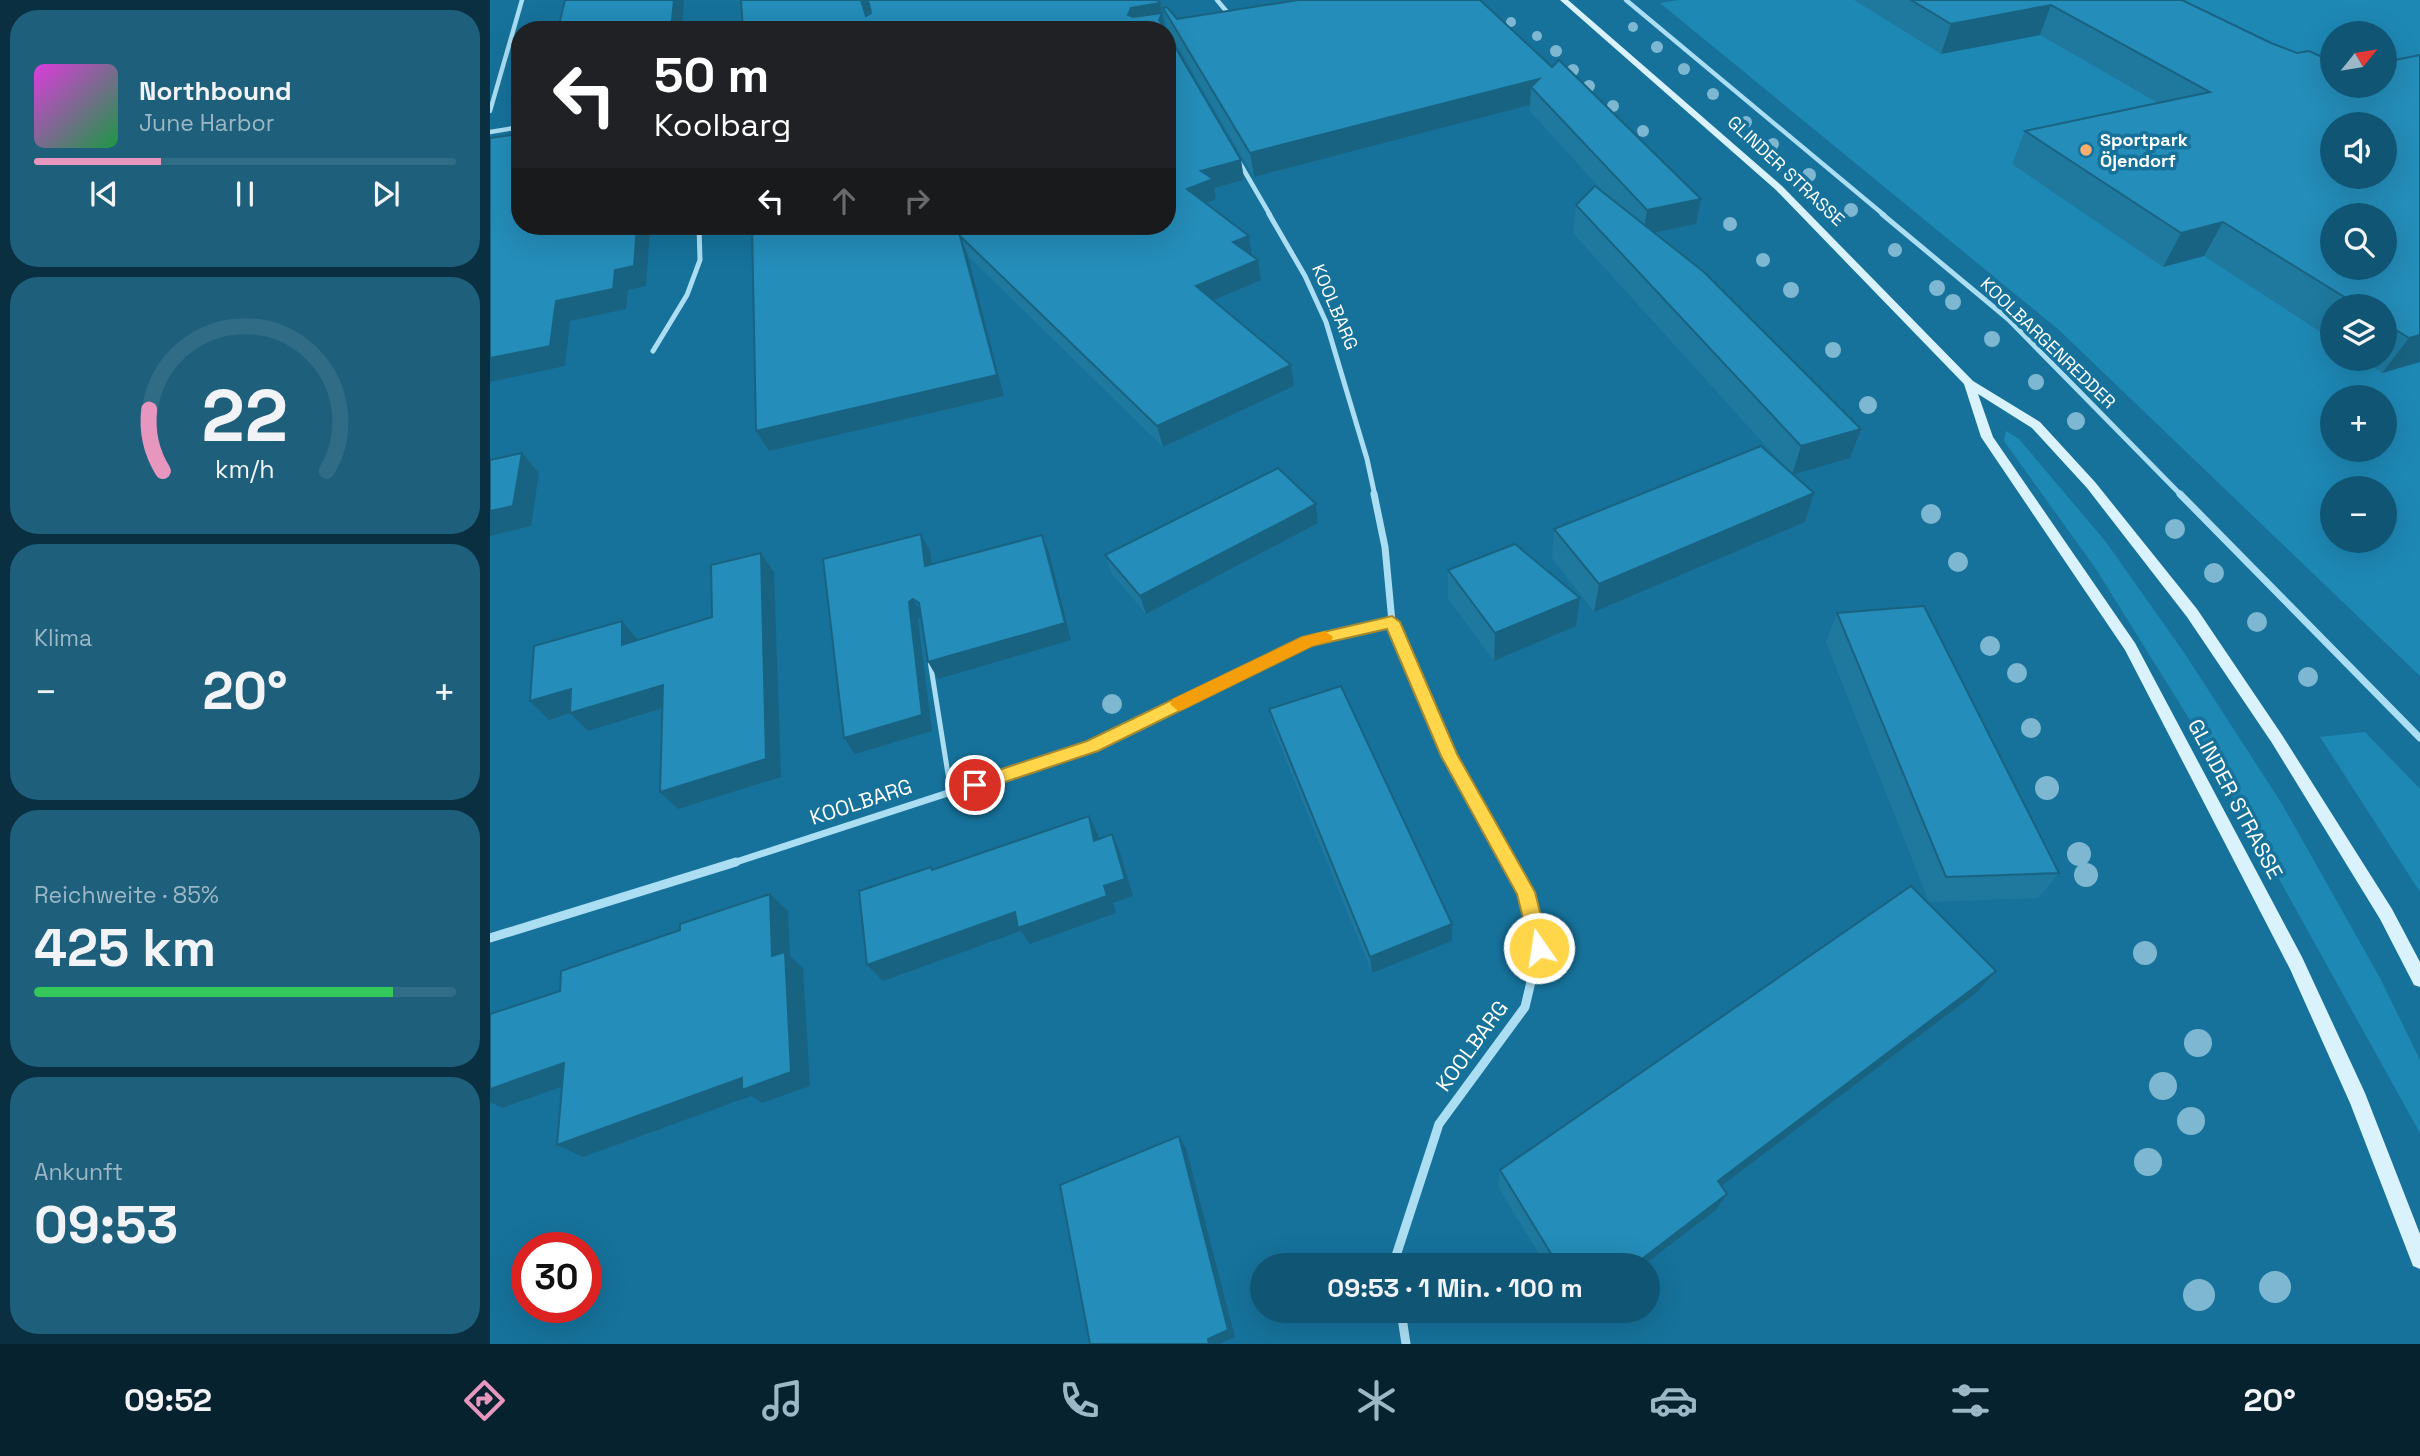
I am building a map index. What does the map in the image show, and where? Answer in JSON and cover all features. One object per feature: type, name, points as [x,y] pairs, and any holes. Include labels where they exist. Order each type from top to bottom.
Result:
[{"type":"main road","name":"GLINDER STRASSE","points":[[1564,0],[1779,188],[1969,383],[2036,425],[2091,485],[2192,613],[2277,740],[2379,902],[2420,979]]},
{"type":"main road","name":"GLINDER STRASSE","points":[[1969,383],[1987,436],[2130,647],[2296,963],[2358,1100],[2420,1259]]},
{"type":"street","points":[[516,21],[522,0]]},
{"type":"street","points":[[1215,15],[1227,12],[1217,0]]},
{"type":"street","name":"KOOLBARGENREDDER","points":[[1626,0],[2008,319],[2420,738]]},
{"type":"street","points":[[490,111],[511,38]]},
{"type":"street","points":[[490,132],[511,128]]},
{"type":"street","name":"KOOLBARG","points":[[1232,150],[1305,276],[1326,322],[1367,459],[1385,547],[1392,622],[1449,756],[1526,892],[1539,948],[1525,1007],[1439,1124],[1397,1253]]},
{"type":"street","points":[[653,351],[687,295],[700,260],[699,235]]},
{"type":"street","name":"KOOLBARG","points":[[490,938],[1092,746],[1308,641],[1392,622]]},
{"type":"street","points":[[1403,1323],[1406,1344]]},
{"type":"lane","points":[[928,647],[951,793]]},
{"type":"shaded area","name":"Sportpark Öjendorf","points":[[1679,0],[2420,0],[2420,676],[2059,330],[1660,3]]},
{"type":"shaded area","points":[[2006,431],[2019,439],[2106,542],[2185,654],[2282,804],[2380,978],[2420,1060],[2420,1133],[2198,733],[2096,569],[2004,441]]},
{"type":"shaded area","points":[[2365,732],[2420,789],[2420,892],[2320,737]]},
{"type":"building","points":[[565,0],[674,0],[672,21],[560,21]]},
{"type":"building","points":[[741,0],[861,0],[866,16],[871,13],[868,0],[1157,0],[1160,3],[1131,8],[1128,15],[1133,17],[1162,13],[1160,21],[742,21]]},
{"type":"building","points":[[1298,0],[1480,0],[1552,67],[1559,60],[1701,199],[1647,210],[1531,87],[1539,79],[1250,153],[1176,30],[1176,21],[1171,21],[1163,8],[1167,7],[1177,19]]},
{"type":"building","points":[[1911,0],[2182,0],[2271,43],[2297,53],[2309,51],[2320,56],[2320,98],[2398,98],[2398,59],[2420,55],[2420,335],[2409,338],[2397,330],[2397,294],[2340,294],[2223,222],[2181,233],[2025,131],[2210,92],[2051,5],[1951,24]]},
{"type":"building","points":[[1176,48],[1241,160],[1201,171],[1213,179],[1187,189],[1249,236],[1233,242],[1258,260],[1196,286],[1291,365],[1157,426],[960,236],[997,375],[756,431],[752,235],[1176,235]]},
{"type":"building","points":[[511,135],[511,235],[636,235],[634,266],[615,270],[613,289],[556,301],[550,346],[490,358],[490,138]]},
{"type":"building","points":[[1595,186],[1704,272],[1861,429],[1801,446],[1576,205]]},
{"type":"building","points":[[1761,446],[1814,493],[1599,584],[1554,529]]},
{"type":"building","points":[[522,453],[513,506],[490,511],[490,460]]},
{"type":"building","points":[[1278,468],[1316,504],[1140,596],[1105,555]]},
{"type":"building","points":[[921,534],[925,566],[1042,535],[1065,623],[928,662],[919,603],[913,599],[909,602],[922,715],[844,738],[823,559]]},
{"type":"building","points":[[1515,544],[1580,598],[1495,633],[1448,570]]},
{"type":"building","points":[[761,553],[766,759],[660,792],[663,685],[570,713],[571,689],[530,701],[534,646],[622,621],[622,645],[712,617],[711,565]]},
{"type":"building","points":[[1924,606],[2059,873],[1946,877],[1837,613]]},
{"type":"building","points":[[1341,686],[1452,924],[1370,957],[1269,709]]},
{"type":"building","points":[[1089,816],[1094,841],[1112,834],[1125,879],[1104,886],[1107,896],[1018,928],[1015,912],[867,965],[859,891],[931,867],[932,870]]},
{"type":"building","points":[[1911,886],[1996,971],[1718,1181],[1727,1194],[1650,1253],[1551,1253],[1500,1170]]},
{"type":"building","points":[[770,894],[772,956],[785,952],[791,1072],[742,1090],[742,1078],[557,1145],[564,1063],[490,1089],[490,1014],[560,991],[561,971],[680,930],[680,924]]},
{"type":"building","points":[[1179,1136],[1228,1330],[1208,1339],[1209,1344],[1090,1344],[1060,1185]]},
{"type":"slow traffic","points":[[1178,704],[1308,641],[1325,637]]},
{"type":"place","name":"Sportpark Öjendorf","points":[[2086,150]]},
{"type":"route","points":[[975,785],[1092,746],[1308,641],[1392,622],[1449,756],[1526,892],[1539,948]]}]
